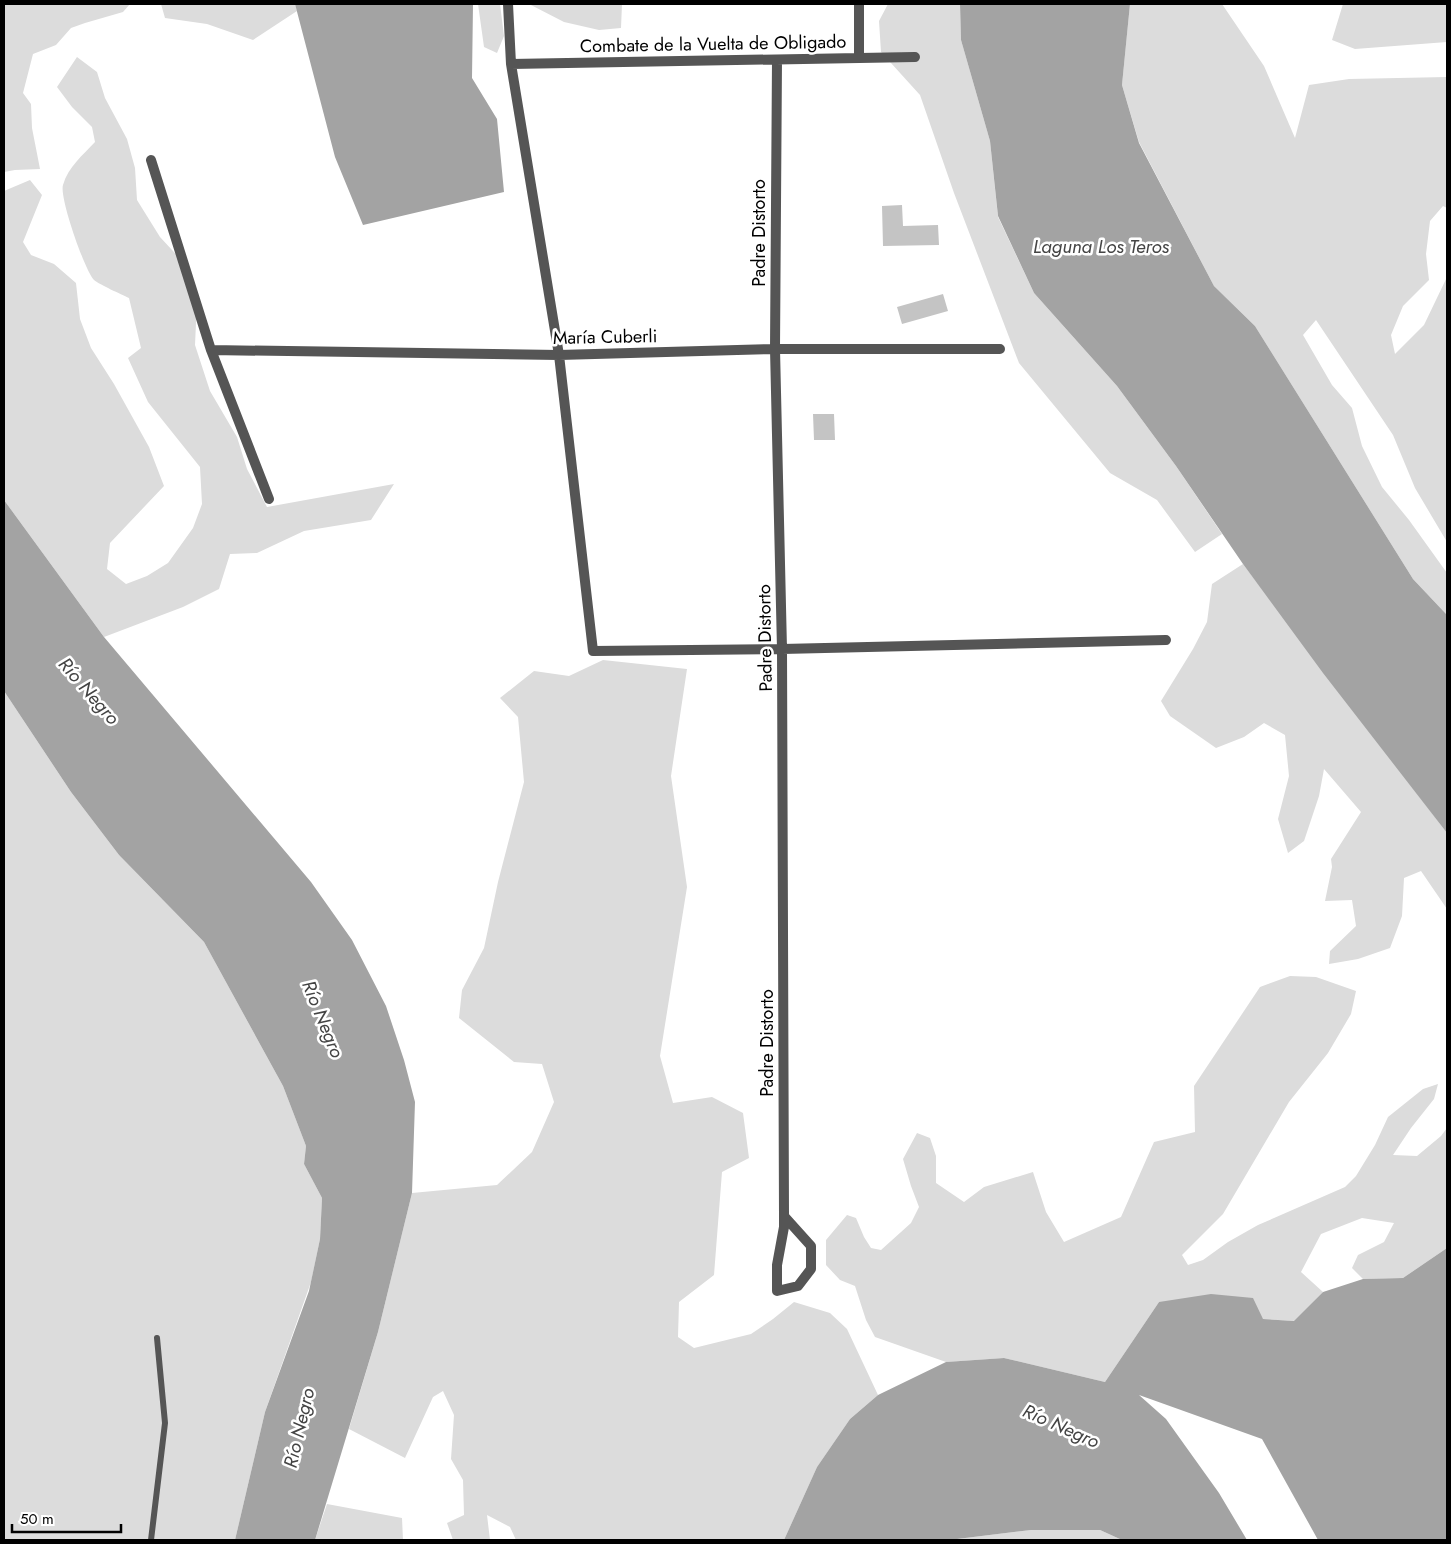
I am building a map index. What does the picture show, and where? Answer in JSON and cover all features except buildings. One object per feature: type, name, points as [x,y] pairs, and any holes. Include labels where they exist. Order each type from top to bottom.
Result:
[{"type":"street","points":[[508,4],[512,64],[559,355],[593,651],[782,649],[1166,640]]},
{"type":"street","points":[[859,57],[860,4]]},
{"type":"street","name":"Combate de la Vuelta de Obligado","points":[[512,64],[915,57]]},
{"type":"street","name":"Padre Distorto","points":[[777,60],[774,349],[782,649],[784,1216],[784,1227],[777,1265],[777,1291],[798,1286],[811,1269],[812,1246],[784,1216]]},
{"type":"street","points":[[151,160],[211,350],[269,498]]},
{"type":"street","name":"María Cuberli","points":[[211,350],[559,355],[774,349],[1000,349]]},
{"type":"lane","points":[[151,1540],[165,1423],[157,1338]]},
{"type":"shaded area","points":[[4,4],[130,4],[123,12],[71,28],[56,45],[33,54],[23,93],[31,104],[32,128],[40,169],[4,172]]},
{"type":"shaded area","points":[[161,4],[295,4],[297,11],[253,40],[207,24],[165,18]]},
{"type":"shaded area","points":[[478,4],[500,4],[504,36],[497,53],[484,47]]},
{"type":"shaded area","points":[[529,4],[622,4],[621,28],[599,30],[564,22]]},
{"type":"shaded area","points":[[888,4],[960,4],[961,40],[990,141],[998,217],[1034,293],[1117,386],[1176,466],[1222,534],[1195,552],[1157,500],[1110,473],[1019,363],[954,193],[920,95],[881,52],[879,21]]},
{"type":"shaded area","points":[[1130,4],[1222,4],[1264,66],[1295,138],[1309,85],[1349,79],[1447,77],[1447,208],[1443,206],[1430,221],[1426,254],[1429,280],[1403,306],[1391,335],[1395,354],[1424,325],[1447,277],[1447,542],[1415,488],[1393,435],[1316,320],[1303,335],[1332,385],[1352,408],[1362,446],[1382,487],[1409,520],[1447,573],[1447,615],[1413,579],[1255,326],[1214,286],[1139,142],[1122,85]]},
{"type":"shaded area","points":[[1343,4],[1447,4],[1447,42],[1355,49],[1332,40]]},
{"type":"shaded area","points":[[77,57],[97,72],[105,98],[127,139],[135,168],[137,200],[160,237],[185,264],[197,301],[195,345],[210,391],[237,437],[247,469],[267,507],[394,484],[371,520],[304,531],[257,553],[230,554],[219,589],[183,607],[104,637],[4,500],[4,191],[30,180],[42,195],[23,242],[31,255],[54,264],[76,283],[80,319],[91,348],[114,384],[149,447],[164,486],[110,543],[107,569],[126,584],[147,576],[168,563],[193,528],[202,504],[200,467],[148,402],[128,358],[141,348],[129,298],[94,280],[85,263],[65,204],[63,185],[65,179],[72,167],[95,142],[92,127],[72,107],[57,87]]},
{"type":"shaded area","points":[[1243,564],[1447,833],[1447,909],[1421,871],[1404,878],[1402,916],[1390,948],[1358,959],[1329,964],[1330,951],[1356,926],[1352,900],[1325,901],[1332,867],[1331,859],[1361,812],[1324,769],[1319,796],[1304,841],[1288,853],[1278,819],[1289,776],[1285,735],[1264,723],[1244,737],[1216,748],[1170,716],[1161,701],[1207,622],[1212,584]]},
{"type":"shaded area","points":[[603,660],[687,669],[671,776],[687,887],[660,1056],[673,1103],[712,1097],[743,1113],[749,1158],[722,1172],[714,1275],[679,1302],[678,1337],[694,1348],[751,1334],[794,1302],[830,1313],[847,1329],[878,1395],[850,1419],[817,1467],[784,1540],[516,1540],[510,1527],[487,1515],[490,1540],[453,1540],[447,1523],[464,1515],[463,1480],[451,1459],[454,1415],[443,1391],[433,1397],[405,1458],[349,1429],[378,1332],[412,1193],[497,1185],[532,1152],[554,1102],[542,1064],[514,1062],[459,1018],[462,990],[484,948],[498,882],[524,782],[518,717],[500,698],[534,671],[569,676]]},
{"type":"shaded area","points":[[4,691],[71,792],[119,855],[204,942],[283,1086],[306,1146],[304,1164],[322,1198],[320,1239],[311,1282],[265,1412],[235,1540],[4,1540]]},
{"type":"shaded area","points":[[1290,976],[1316,977],[1356,991],[1351,1014],[1328,1053],[1289,1102],[1223,1214],[1182,1255],[1188,1265],[1203,1260],[1228,1242],[1258,1225],[1345,1187],[1356,1176],[1375,1145],[1388,1117],[1423,1089],[1438,1084],[1434,1099],[1393,1155],[1417,1156],[1441,1136],[1447,1128],[1447,1248],[1403,1278],[1363,1279],[1352,1268],[1358,1255],[1384,1242],[1394,1223],[1362,1218],[1321,1234],[1301,1272],[1323,1292],[1295,1321],[1262,1319],[1159,1302],[1105,1382],[1004,1358],[946,1362],[875,1337],[866,1320],[855,1286],[840,1280],[826,1265],[826,1240],[847,1215],[856,1218],[871,1248],[881,1250],[911,1223],[919,1207],[903,1159],[917,1133],[930,1138],[936,1156],[936,1183],[964,1202],[984,1187],[1033,1172],[1046,1212],[1064,1242],[1121,1217],[1154,1142],[1195,1132],[1194,1086],[1260,987]]},
{"type":"shaded area","points":[[327,1504],[402,1518],[403,1540],[315,1540]]},
{"type":"shaded area","points":[[1031,1530],[1100,1530],[1122,1540],[949,1540]]},
{"type":"water","points":[[295,4],[473,4],[472,78],[497,119],[504,192],[363,225],[335,157]]},
{"type":"water","name":"Laguna Los Teros","points":[[960,4],[1130,4],[1122,85],[1139,143],[1214,286],[1255,326],[1413,579],[1447,615],[1447,833],[1323,673],[1117,386],[1034,293],[998,216],[990,141],[961,40]]},
{"type":"water","name":"Río Negro","points":[[4,500],[104,637],[311,882],[352,940],[386,1006],[404,1060],[415,1102],[412,1193],[378,1332],[315,1540],[235,1540],[265,1412],[309,1291],[320,1239],[322,1198],[304,1164],[306,1146],[283,1086],[204,942],[119,855],[71,792],[4,691]]},
{"type":"water","name":"Río Negro","points":[[1447,1248],[1447,1540],[1318,1540],[1262,1439],[1139,1395],[1166,1419],[1219,1493],[1247,1540],[1122,1540],[1100,1530],[1031,1530],[949,1540],[784,1540],[817,1467],[850,1419],[878,1395],[946,1362],[1004,1358],[1105,1382],[1159,1302],[1211,1294],[1253,1298],[1263,1319],[1294,1321],[1323,1292],[1363,1279],[1403,1278]]}]
